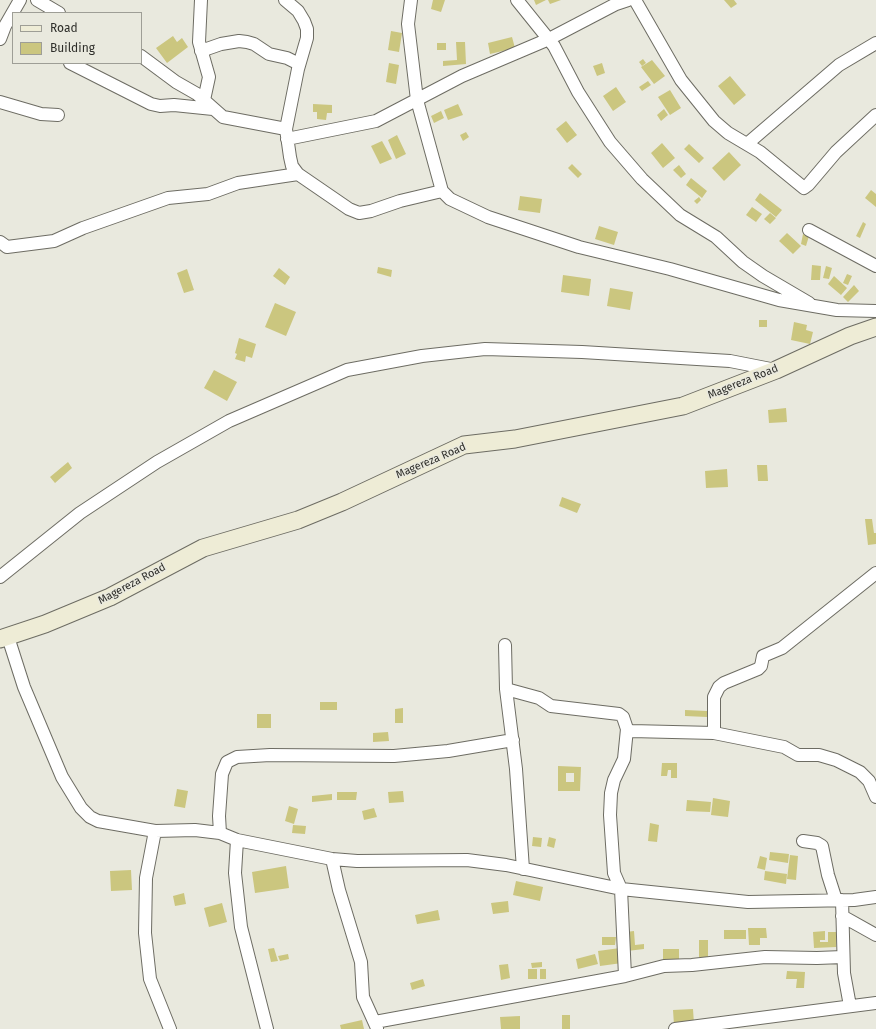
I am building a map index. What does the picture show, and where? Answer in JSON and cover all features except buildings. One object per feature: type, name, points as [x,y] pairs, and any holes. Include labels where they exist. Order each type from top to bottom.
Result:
[{"type":"street","points":[[15,12],[20,0]]},
{"type":"street","points":[[37,0],[57,12]]},
{"type":"street","points":[[200,0],[199,42],[209,77],[204,100]]},
{"type":"street","points":[[285,0],[298,11],[308,29],[287,134],[291,161],[298,174],[349,209],[359,213],[442,191]]},
{"type":"street","points":[[411,0],[408,24],[417,100],[442,191],[460,205],[488,217],[580,247],[670,269],[779,300],[837,310],[876,311]]},
{"type":"street","points":[[517,0],[529,17],[549,39],[578,92],[610,142],[642,179],[680,215],[716,238],[743,262],[763,276],[813,305]]},
{"type":"street","points":[[142,57],[204,100],[213,110],[223,117],[287,134],[376,121],[467,74],[549,39],[616,4],[628,0]]},
{"type":"street","points":[[635,0],[688,90],[720,127],[765,156],[805,188],[836,152],[876,115]]},
{"type":"street","points":[[0,39],[9,28]]},
{"type":"street","points":[[201,51],[221,44],[247,42],[254,44],[269,54],[287,58],[300,64]]},
{"type":"street","points":[[746,144],[839,65],[876,43]]},
{"type":"street","points":[[72,64],[151,104],[160,106],[174,105],[213,110]]},
{"type":"street","points":[[0,102],[41,114],[58,115]]},
{"type":"street","points":[[0,242],[6,248],[54,241],[83,228],[168,198],[208,194],[238,183],[298,174]]},
{"type":"street","points":[[809,230],[876,266]]},
{"type":"street","name":"Magereza Road","points":[[4,638],[45,624],[110,597],[203,548],[298,520],[342,502],[464,445],[515,439],[683,406],[776,370],[850,336],[876,327]]},
{"type":"street","points":[[0,576],[80,513],[157,462],[229,421],[347,370],[422,356],[485,348],[582,352],[730,362],[776,370]]},
{"type":"street","points":[[714,733],[714,697],[719,687],[724,683],[758,669],[763,656],[782,648],[876,573]]},
{"type":"street","points":[[4,638],[62,777],[81,808],[90,817],[98,821],[155,831],[195,830],[220,833],[237,840],[332,859],[357,861],[467,860],[523,869],[621,889],[748,902],[839,900],[876,897]]},
{"type":"street","points":[[505,645],[506,689],[513,740],[523,869]]},
{"type":"street","points":[[506,689],[539,698],[551,706],[619,714],[623,717],[627,729],[624,759],[614,780],[611,793],[610,815],[614,873],[621,889],[625,976]]},
{"type":"street","points":[[627,729],[631,731],[714,733],[784,747],[795,754],[819,755],[836,760],[853,768],[866,777],[872,786],[876,797]]},
{"type":"street","points":[[220,833],[219,821],[222,774],[227,762],[237,757],[270,755],[394,756],[448,751],[513,740]]},
{"type":"street","points":[[155,831],[146,878],[145,934],[151,984],[170,1029]]},
{"type":"street","points":[[237,840],[235,873],[241,927],[267,1029]]},
{"type":"street","points":[[803,841],[817,843],[822,846],[828,875],[839,900],[842,916],[843,957],[850,1006]]},
{"type":"street","points":[[332,859],[349,926],[361,962],[363,997],[376,1026],[625,976],[664,966],[692,966],[765,957],[843,957]]},
{"type":"street","points":[[842,916],[876,935]]},
{"type":"street","points":[[675,1029],[876,1003]]}]
